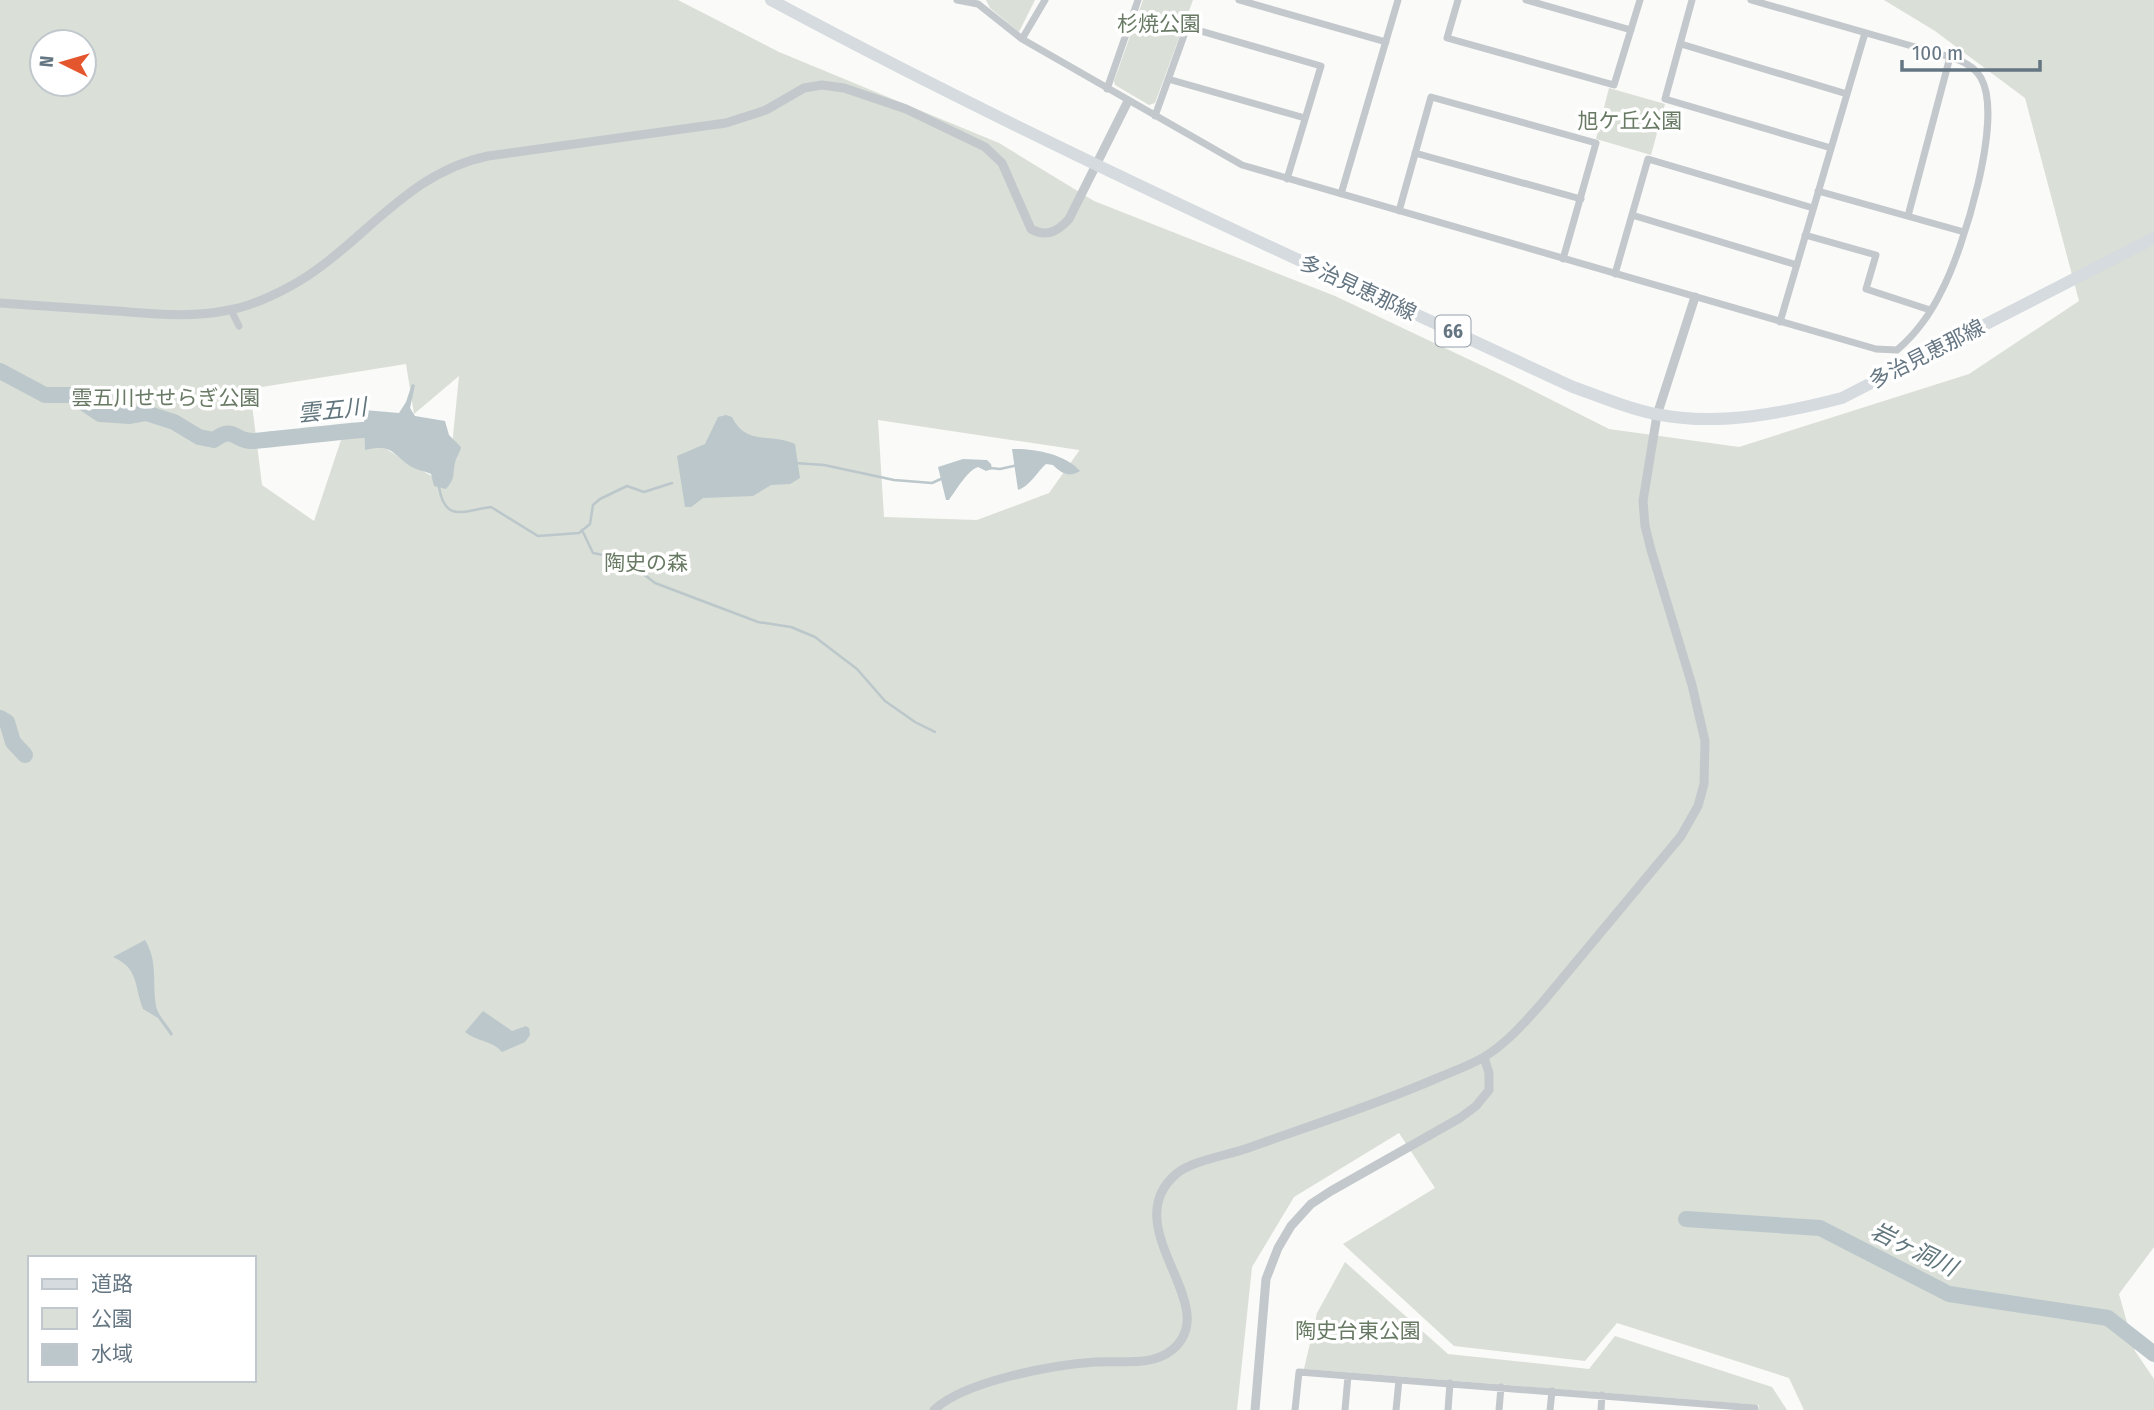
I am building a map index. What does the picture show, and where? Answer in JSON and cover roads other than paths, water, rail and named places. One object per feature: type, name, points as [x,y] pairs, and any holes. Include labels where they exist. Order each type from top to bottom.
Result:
[{"type":"main road","name":"多治見恵那線","points":[[771,0],[978,108],[1176,204],[1573,387],[1657,415],[1678,418],[1736,417],[1805,408],[1842,398],[2154,238]]},
{"type":"street","points":[[957,0],[977,2],[1022,39],[1242,165],[1780,322],[1886,351],[1897,349],[1918,331],[1954,265],[1986,146],[1985,87],[1975,70],[1965,62],[1751,0]]},
{"type":"street","points":[[1022,39],[1045,0]]},
{"type":"street","points":[[1107,89],[1138,0]]},
{"type":"street","points":[[1239,0],[1386,42]]},
{"type":"street","points":[[1341,194],[1398,0]]},
{"type":"street","points":[[1458,0],[1447,38],[1614,85],[1640,0]]},
{"type":"street","points":[[1526,0],[1631,30]]},
{"type":"street","points":[[1692,0],[1665,99],[1831,148]]},
{"type":"street","points":[[1155,116],[1188,27],[1321,66],[1287,179]]},
{"type":"street","points":[[1780,322],[1865,33]]},
{"type":"street","points":[[1681,44],[1847,94]]},
{"type":"street","points":[[1908,216],[1950,57]]},
{"type":"street","points":[[1168,79],[1305,118]]},
{"type":"street","points":[[0,303],[192,315],[231,310],[289,287],[322,265],[434,175],[453,166],[488,156],[726,123],[766,110],[804,88],[822,85],[844,88],[906,109],[985,147],[1002,163],[1031,229],[1039,233],[1050,233],[1060,229],[1069,219],[1128,101]]},
{"type":"street","points":[[1399,211],[1431,97],[1596,143],[1563,259]]},
{"type":"street","points":[[1415,153],[1581,199]]},
{"type":"street","points":[[1615,274],[1648,159],[1814,208]]},
{"type":"street","points":[[1818,191],[1964,232]]},
{"type":"street","points":[[1632,215],[1797,265]]},
{"type":"street","points":[[1805,235],[1876,255],[1867,289],[1930,310]]},
{"type":"street","points":[[934,1410],[970,1388],[1066,1364],[1157,1359],[1173,1349],[1182,1335],[1188,1317],[1184,1295],[1157,1229],[1157,1204],[1176,1174],[1193,1165],[1231,1154],[1410,1089],[1484,1057],[1520,1027],[1542,1003],[1681,836],[1698,806],[1704,785],[1705,741],[1700,713],[1657,573],[1645,526],[1643,501],[1657,415],[1695,297]]},
{"type":"street","points":[[231,310],[239,326]]},
{"type":"street","points":[[1255,1410],[1266,1279],[1278,1248],[1291,1226],[1311,1204],[1331,1191],[1379,1166],[1476,1107],[1489,1090],[1489,1073],[1484,1057]]},
{"type":"street","points":[[1295,1410],[1299,1372],[1602,1395],[1755,1410]]},
{"type":"street","points":[[1345,1410],[1348,1376]]},
{"type":"street","points":[[1396,1410],[1399,1380]]},
{"type":"street","points":[[1448,1410],[1450,1383]]},
{"type":"street","points":[[1499,1410],[1501,1387]]},
{"type":"street","points":[[1550,1410],[1552,1391]]},
{"type":"street","points":[[1601,1410],[1602,1395]]},
{"type":"street","points":[[1653,1400],[1653,1410]]},
{"type":"water","points":[[412,384],[415,385],[410,408],[415,416],[445,421],[449,435],[461,447],[452,479],[446,489],[434,486],[431,474],[412,467],[390,450],[365,450],[364,410],[399,413]]},
{"type":"water","points":[[718,417],[732,417],[744,432],[795,444],[800,478],[790,484],[771,485],[753,496],[703,498],[691,507],[685,507],[677,456],[705,444]]},
{"type":"water","points":[[1012,449],[1049,453],[1066,460],[1080,471],[1065,474],[1053,465],[1046,464],[1029,483],[1018,490]]},
{"type":"water","points":[[963,459],[987,460],[992,469],[974,469],[949,500],[946,500],[938,467]]},
{"type":"water","points":[[145,940],[152,956],[157,1010],[173,1034],[171,1036],[158,1018],[143,1009],[132,972],[113,957]]},
{"type":"water","points":[[483,1011],[512,1031],[526,1026],[530,1035],[525,1042],[502,1052],[465,1032]]},
{"type":"waterway","name":"雲五川","points":[[0,371],[45,395],[72,395],[100,414],[130,416],[146,413],[174,422],[199,437],[214,440],[226,434],[254,441],[386,428]]},
{"type":"waterway","points":[[795,463],[824,465],[894,480],[932,483],[943,478]]},
{"type":"waterway","points":[[990,468],[1018,465]]},
{"type":"waterway","points":[[439,487],[442,499],[451,510],[465,512],[491,507],[538,536],[579,533],[590,524],[593,505],[627,486],[644,492],[672,483]]},
{"type":"waterway","points":[[582,530],[593,553],[624,559],[655,583],[758,622],[791,627],[815,637],[857,669],[885,701],[935,732]]},
{"type":"waterway","points":[[0,718],[7,722],[13,742],[25,755]]},
{"type":"waterway","name":"岩ヶ洞川","points":[[1686,1219],[1820,1228],[1949,1294],[2108,1318],[2154,1354]]},
{"type":"park label","name":"杉焼公園","points":[[1159,24]]},
{"type":"park label","name":"旭ケ丘公園","points":[[1630,121]]},
{"type":"park label","name":"雲五川せせらぎ公園","points":[[166,398]]},
{"type":"park label","name":"陶史の森","points":[[646,563]]},
{"type":"park label","name":"陶史台東公園","points":[[1358,1331]]}]
